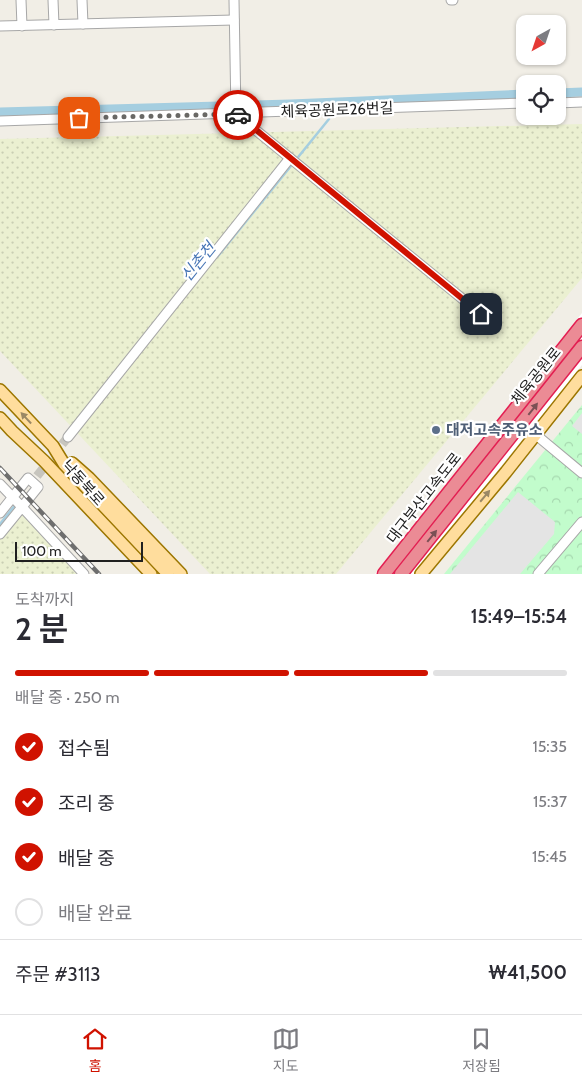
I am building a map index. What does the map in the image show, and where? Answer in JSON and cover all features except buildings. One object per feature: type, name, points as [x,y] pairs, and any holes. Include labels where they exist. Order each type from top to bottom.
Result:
[{"type":"highway","name":"대구부산고속도로","points":[[384,574],[582,325]]},
{"type":"highway","name":"대구부산고속도로","points":[[401,574],[582,347]]},
{"type":"main road","name":"체육공원로","points":[[377,574],[582,318]]},
{"type":"main road","points":[[421,574],[582,376]]},
{"type":"main road","name":"낙동북로","points":[[0,390],[53,446],[64,464],[168,574]]},
{"type":"main road","name":"낙동북로","points":[[0,418],[44,461],[151,574]]},
{"type":"main road","points":[[12,431],[44,471],[141,574]]},
{"type":"main road","points":[[53,446],[89,478],[181,574]]},
{"type":"street","points":[[21,0],[22,26]]},
{"type":"street","points":[[53,0],[54,25]]},
{"type":"street","points":[[82,0],[83,24]]},
{"type":"street","points":[[234,0],[236,114],[481,314]]},
{"type":"street","points":[[0,26],[234,20]]},
{"type":"street","points":[[566,103],[582,102]]},
{"type":"street","name":"체육공원로26번길","points":[[0,121],[516,104]]},
{"type":"street","points":[[68,437],[290,158]]},
{"type":"street","points":[[536,434],[582,473]]},
{"type":"street","points":[[0,513],[28,478],[35,479],[38,486],[0,534]]},
{"type":"street","points":[[0,484],[84,574]]},
{"type":"street","points":[[538,574],[582,522]]},
{"type":"green space","points":[[582,124],[582,278],[336,574],[210,574],[0,351],[0,139]]},
{"type":"green space","points":[[582,405],[582,574],[444,574]]},
{"type":"green space","points":[[22,511],[80,574],[0,574],[0,539]]},
{"type":"shaded area","points":[[582,413],[582,434],[572,426]]},
{"type":"shaded area","points":[[518,492],[555,522],[554,534],[520,574],[450,574]]},
{"type":"pier","points":[[582,313],[582,365],[415,574],[375,574]]},
{"type":"waterway","points":[[566,93],[582,92]]},
{"type":"waterway","points":[[0,112],[291,104],[516,94]]},
{"type":"waterway","name":"신촌천","points":[[339,106],[343,101]]},
{"type":"waterway","name":"신촌천","points":[[218,256],[329,119]]},
{"type":"waterway","name":"신촌천","points":[[0,524],[16,504]]},
{"type":"tunnel","points":[[37,476],[68,437]]},
{"type":"railway","points":[[0,468],[99,574]]},
{"type":"way so far","points":[[79,118],[238,115]]},
{"type":"place","name":"대저고속주유소","points":[[436,430]]},
{"type":"route","points":[[238,115],[481,314]]}]
